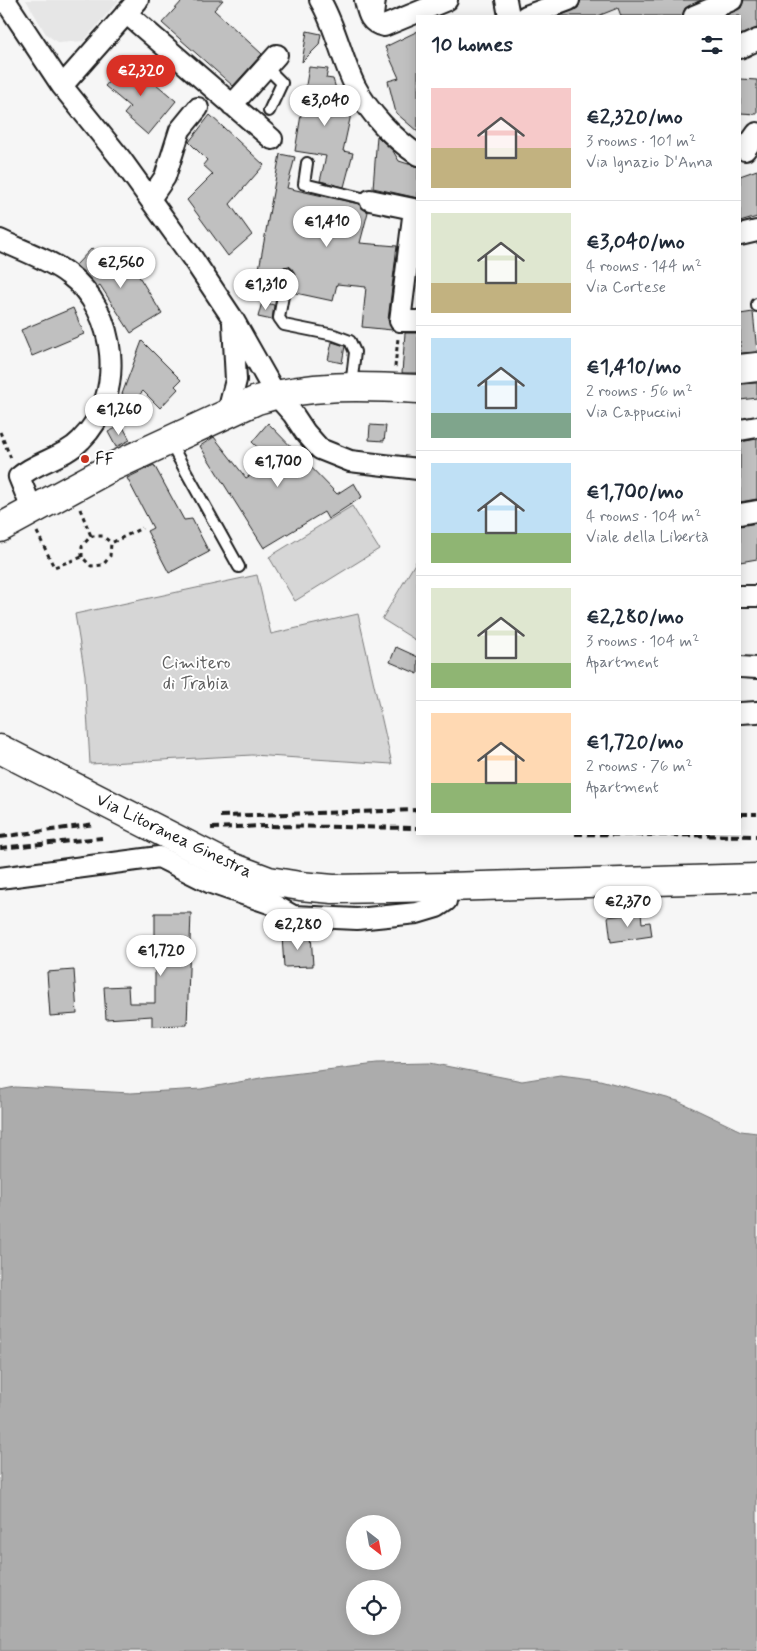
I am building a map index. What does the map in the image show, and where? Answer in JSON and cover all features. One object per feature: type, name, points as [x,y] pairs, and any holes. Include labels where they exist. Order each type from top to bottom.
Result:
[{"type":"main road","points":[[741,369],[757,367]]},
{"type":"main road","points":[[0,528],[71,488],[168,440],[228,412],[276,395],[315,388],[405,388]]},
{"type":"main road","name":"Via Litoranea Ginestra","points":[[0,749],[229,866],[269,880],[333,889],[757,878]]},
{"type":"street","points":[[5,0],[62,86],[121,158],[150,199],[232,319],[276,395],[320,449],[350,461],[416,469]]},
{"type":"street","points":[[320,0],[329,16],[355,86],[369,109],[404,146],[416,154]]},
{"type":"street","points":[[365,0],[369,19],[377,25],[384,26],[447,0]]},
{"type":"street","points":[[506,0],[509,15]]},
{"type":"street","points":[[529,15],[568,0]]},
{"type":"street","points":[[696,15],[732,0]]},
{"type":"street","points":[[62,86],[132,7],[232,105],[272,139]]},
{"type":"street","points":[[741,48],[757,40]]},
{"type":"street","points":[[232,105],[271,61]]},
{"type":"street","points":[[150,199],[165,177],[180,130],[198,108]]},
{"type":"street","points":[[747,152],[757,133]]},
{"type":"street","points":[[370,200],[416,210],[409,321]]},
{"type":"street","points":[[741,235],[757,231]]},
{"type":"street","points":[[0,240],[67,272],[79,283],[102,317],[111,350],[111,369],[108,386],[90,429],[70,449],[27,471],[19,478],[30,510]]},
{"type":"street","points":[[228,412],[236,380],[232,319]]},
{"type":"street","points":[[741,430],[757,427]]},
{"type":"street","points":[[741,514],[757,511]]},
{"type":"street","points":[[741,596],[757,596]]},
{"type":"street","points":[[741,667],[757,668]]},
{"type":"street","points":[[741,713],[757,712]]},
{"type":"street","points":[[0,878],[159,857],[211,883],[272,904],[293,916],[357,920],[417,913],[437,907],[446,900],[447,887]]},
{"type":"lane","points":[[377,25],[380,0]]},
{"type":"lane","points":[[269,111],[282,83],[271,61]]},
{"type":"lane","points":[[307,163],[304,184],[370,200]]},
{"type":"lane","points":[[287,274],[279,318],[284,325],[334,335],[350,341],[355,352],[351,387]]},
{"type":"lane","points":[[168,440],[239,567]]},
{"type":"path","points":[[405,388],[409,321]]},
{"type":"path","points":[[0,432],[19,478]]},
{"type":"path","points":[[71,488],[91,536]]},
{"type":"path","points":[[30,510],[54,566],[82,557]]},
{"type":"path","points":[[111,544],[142,528]]},
{"type":"path","points":[[91,536],[103,536],[111,544],[110,556],[103,565],[91,566],[82,557],[82,546],[91,536]]},
{"type":"shaded area","points":[[26,0],[119,0],[84,41],[58,43],[46,34]]},
{"type":"shaded area","points":[[430,1063],[522,1081],[560,1075],[600,1080],[678,1101],[741,1131],[757,1133],[757,1651],[0,1651],[0,1090],[15,1087],[131,1093],[201,1089],[266,1077],[377,1064]]},
{"type":"green space","points":[[352,506],[379,549],[295,601],[269,557]]},
{"type":"green space","points":[[416,562],[416,640],[382,619]]},
{"type":"green space","name":"Cimitero di Trabia","points":[[257,575],[271,634],[358,614],[392,764],[252,755],[90,764],[85,675],[75,614]]},
{"type":"building","points":[[183,0],[223,0],[214,10],[262,54],[233,86],[162,23]]},
{"type":"building","points":[[581,0],[701,0],[685,8],[682,15],[621,15],[618,8],[600,15],[561,15],[578,8]]},
{"type":"building","points":[[744,0],[757,0],[757,28],[741,35],[741,15],[726,15],[741,8]]},
{"type":"building","points":[[307,31],[321,34],[319,45],[302,62]]},
{"type":"building","points":[[416,32],[416,130],[396,113],[388,81],[399,78],[385,47]]},
{"type":"building","points":[[128,60],[176,101],[148,135],[124,114],[130,107],[105,86]]},
{"type":"building","points":[[309,67],[328,69],[326,78],[333,79],[343,111],[351,114],[343,151],[353,153],[344,187],[320,181],[326,156],[295,151]]},
{"type":"building","points":[[741,79],[757,80],[757,114],[741,113]]},
{"type":"building","points":[[210,115],[264,165],[230,204],[252,235],[228,256],[187,200],[213,174],[203,165],[207,160],[189,142]]},
{"type":"building","points":[[377,136],[393,151],[399,161],[416,166],[416,198],[373,188]]},
{"type":"building","points":[[280,154],[295,157],[287,188],[359,204],[368,212],[360,243],[397,246],[388,320],[392,330],[362,327],[366,287],[337,284],[333,301],[291,292],[296,274],[289,266],[284,267],[280,272],[259,269]]},
{"type":"building","points":[[757,170],[757,217],[741,222],[741,176]]},
{"type":"building","points":[[92,248],[125,268],[132,265],[162,314],[131,333],[100,285],[97,287],[76,265]]},
{"type":"building","points":[[262,302],[274,305],[272,320],[258,317]]},
{"type":"building","points":[[73,308],[84,334],[32,356],[21,330]]},
{"type":"building","points":[[753,312],[757,352],[741,353],[741,314]]},
{"type":"building","points":[[405,333],[416,333],[416,373],[402,373]]},
{"type":"building","points":[[142,341],[181,380],[175,386],[178,389],[160,408],[143,391],[132,403],[122,394]]},
{"type":"building","points":[[332,342],[345,346],[342,363],[328,360]]},
{"type":"building","points":[[757,383],[757,398],[741,400],[741,384]]},
{"type":"building","points":[[268,423],[337,494],[354,483],[362,497],[328,519],[324,512],[264,548],[200,446],[214,437],[246,478],[273,462],[252,442]]},
{"type":"building","points":[[122,425],[130,440],[116,447],[108,432]]},
{"type":"building","points":[[370,425],[386,426],[384,441],[369,440]]},
{"type":"building","points":[[757,439],[757,499],[741,502],[741,442]]},
{"type":"building","points":[[154,465],[184,520],[192,519],[209,552],[169,573],[147,531],[153,528],[127,478]]},
{"type":"building","points":[[757,523],[757,559],[741,562],[741,526]]},
{"type":"building","points":[[396,647],[416,656],[416,673],[390,662]]},
{"type":"building","points":[[155,913],[191,913],[187,1025],[152,1026],[152,1016],[106,1019],[104,987],[128,986],[129,1003],[155,1003]]},
{"type":"building","points":[[641,913],[642,923],[650,922],[652,936],[611,942],[608,917]]},
{"type":"building","points":[[311,934],[313,966],[284,967],[282,936]]},
{"type":"building","points":[[74,970],[77,1014],[50,1016],[47,972]]},
{"type":"railway","points":[[220,816],[416,810]]},
{"type":"railway","points":[[741,814],[757,814]]},
{"type":"railway","points":[[0,837],[95,824]]},
{"type":"railway","points":[[211,828],[264,826],[416,828]]},
{"type":"railway","points":[[666,835],[757,836]]},
{"type":"railway","points":[[0,848],[102,838]]},
{"type":"place","name":"FF","points":[[85,459]]}]
